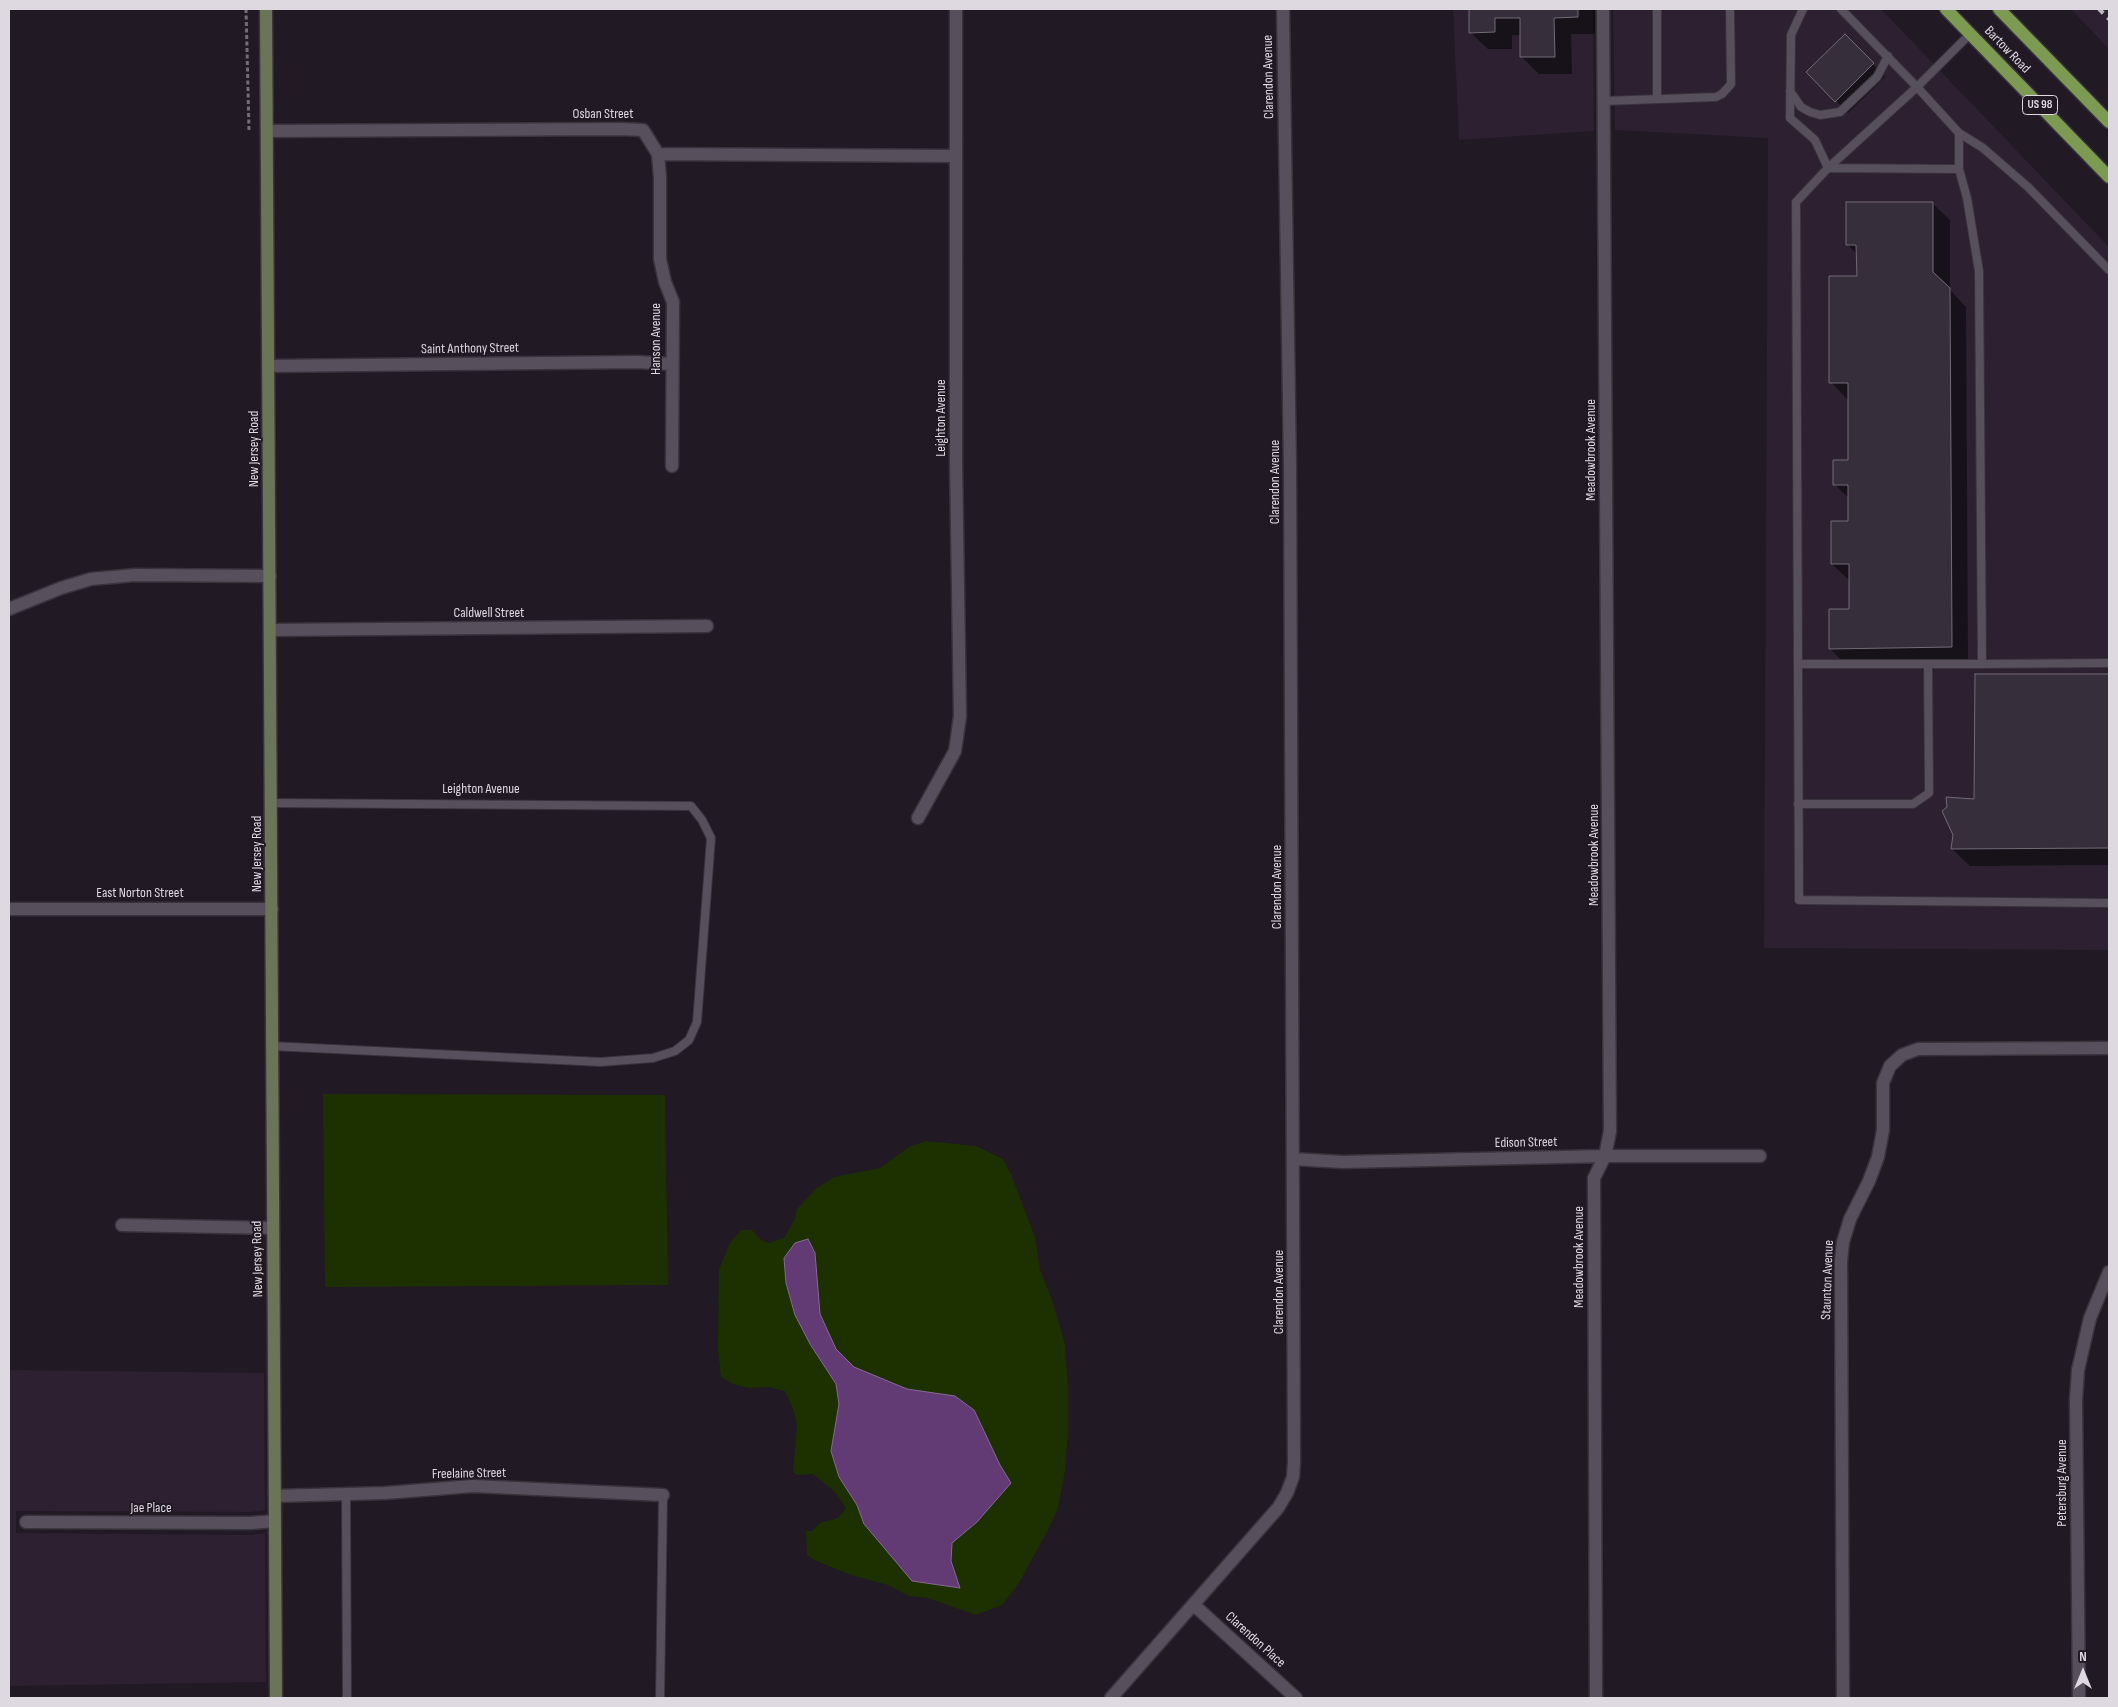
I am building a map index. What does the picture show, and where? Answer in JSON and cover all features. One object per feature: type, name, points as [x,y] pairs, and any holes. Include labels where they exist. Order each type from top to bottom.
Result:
[{"type":"main road","name":"Bartow Road","points":[[1946,9],[2109,177]]},
{"type":"main road","name":"Bartow Road","points":[[1999,9],[2109,122]]},
{"type":"street","name":"New Jersey Road","points":[[266,9],[276,1698]]},
{"type":"street","name":"Leighton Avenue","points":[[918,818],[955,751],[960,716],[956,462],[956,9]]},
{"type":"street","name":"Clarendon Avenue","points":[[1111,1698],[1278,1508],[1287,1493],[1294,1462],[1290,467],[1282,9]]},
{"type":"street","name":"Meadowbrook Avenue","points":[[1596,1698],[1594,1178],[1605,1156],[1610,1131],[1603,9]]},
{"type":"street","name":"Osban Street","points":[[268,131],[643,130],[658,154]]},
{"type":"street","points":[[658,154],[956,156]]},
{"type":"street","name":"Hanson Avenue","points":[[658,154],[660,178],[660,259],[665,282],[673,302],[671,364],[672,466]]},
{"type":"street","name":"Saint Anthony Street","points":[[268,366],[637,362],[671,364]]},
{"type":"street","points":[[9,609],[61,588],[91,579],[135,575],[270,576]]},
{"type":"street","name":"Caldwell Street","points":[[270,630],[707,626]]},
{"type":"street","name":"East Norton Street","points":[[9,910],[272,909]]},
{"type":"street","name":"Staunton Avenue","points":[[1843,1698],[1842,1252],[1850,1219],[1870,1181],[1878,1157],[1883,1130],[1883,1083],[1890,1066],[1902,1055],[1918,1049],[2109,1048]]},
{"type":"street","name":"Edison Street","points":[[1293,1159],[1343,1162],[1605,1156],[1760,1156]]},
{"type":"street","points":[[122,1225],[272,1228]]},
{"type":"street","name":"Petersburg Avenue","points":[[2078,1698],[2076,1400],[2078,1370],[2090,1318],[2109,1272]]},
{"type":"street","name":"Freelaine Street","points":[[275,1496],[346,1494],[473,1486],[663,1495]]},
{"type":"street","name":"Jae Place","points":[[26,1522],[251,1523],[275,1521]]},
{"type":"street","name":"Clarendon Place","points":[[1194,1605],[1296,1698]]},
{"type":"lane","points":[[1657,9],[1657,99]]},
{"type":"lane","points":[[1604,101],[1716,97],[1727,90],[1730,84],[1730,9]]},
{"type":"lane","points":[[1802,9],[1791,35],[1790,118],[1815,140],[1828,168]]},
{"type":"lane","points":[[1842,9],[1917,86],[1959,133],[1984,148],[2028,187],[2109,270]]},
{"type":"lane","points":[[1970,34],[1828,168],[1796,202],[1799,900],[2109,903]]},
{"type":"lane","points":[[1790,91],[1801,107],[1810,112],[1820,115],[1840,112],[1877,77],[1888,56]]},
{"type":"lane","points":[[1959,133],[1958,168],[1967,198],[1979,271],[1982,664]]},
{"type":"lane","points":[[1828,168],[1958,168]]},
{"type":"lane","points":[[1798,664],[2109,663]]},
{"type":"lane","points":[[1798,804],[1913,804],[1929,793],[1928,664]]},
{"type":"lane","name":"Leighton Avenue","points":[[271,803],[691,806],[702,820],[711,838],[697,1022],[689,1040],[675,1051],[653,1058],[601,1062],[271,1046]]},
{"type":"lane","points":[[346,1494],[348,1698]]},
{"type":"lane","points":[[660,1698],[663,1495]]},
{"type":"shaded area","points":[[1453,9],[1593,9],[1594,131],[1459,140]]},
{"type":"shaded area","points":[[1613,9],[1881,9],[2109,247],[2109,950],[1764,948],[1768,138],[1615,130]]},
{"type":"shaded area","points":[[2071,9],[2109,9],[2109,49]]},
{"type":"shaded area","points":[[808,1239],[815,1253],[820,1314],[836,1349],[854,1367],[907,1389],[955,1396],[974,1410],[1000,1465],[1011,1483],[977,1522],[952,1543],[951,1561],[960,1588],[912,1581],[864,1524],[857,1505],[839,1477],[831,1451],[839,1404],[836,1384],[810,1344],[795,1315],[786,1283],[784,1258],[795,1243]]},
{"type":"shaded area","points":[[9,1370],[264,1373],[265,1510],[251,1512],[16,1511],[16,1533],[251,1535],[265,1533],[266,1682],[9,1686]]},
{"type":"green space","points":[[323,1094],[665,1095],[668,1285],[325,1287]]},
{"type":"green space","points":[[926,1141],[976,1146],[1003,1159],[1011,1174],[1035,1237],[1040,1269],[1054,1306],[1065,1344],[1068,1432],[1065,1471],[1058,1508],[1019,1583],[1002,1605],[976,1615],[928,1598],[909,1596],[888,1585],[851,1575],[814,1560],[807,1555],[806,1531],[812,1531],[820,1523],[838,1518],[846,1508],[835,1492],[813,1474],[797,1475],[793,1472],[797,1426],[794,1411],[785,1391],[769,1387],[749,1388],[733,1384],[721,1377],[718,1349],[719,1270],[729,1245],[741,1230],[752,1230],[760,1239],[768,1243],[784,1238],[795,1219],[797,1209],[817,1188],[834,1177],[880,1168],[909,1147]],"holes":[[[808,1239],[815,1253],[820,1314],[836,1349],[854,1367],[907,1389],[955,1396],[974,1410],[1000,1465],[1011,1483],[977,1522],[952,1543],[951,1561],[958,1581],[864,1524],[857,1505],[839,1477],[831,1451],[839,1404],[836,1384],[810,1344],[795,1315],[786,1283],[784,1258]]]},
{"type":"building","points":[[1469,9],[1578,9],[1578,17],[1554,18],[1555,57],[1520,57],[1520,18],[1495,18],[1495,32],[1469,33]]},
{"type":"building","points":[[1845,34],[1874,63],[1835,102],[1806,72]]},
{"type":"building","points":[[1846,202],[1933,202],[1933,272],[1950,288],[1952,647],[1829,649],[1829,609],[1849,609],[1849,564],[1831,564],[1831,521],[1848,521],[1848,485],[1833,485],[1833,460],[1848,460],[1848,383],[1829,383],[1829,276],[1857,276],[1856,245],[1846,245]]},
{"type":"building","points":[[1975,674],[2109,674],[2109,848],[1951,849],[1953,835],[1942,811],[1947,807],[1946,797],[1974,799]]},
{"type":"railway","points":[[2099,9],[2109,19]]}]
